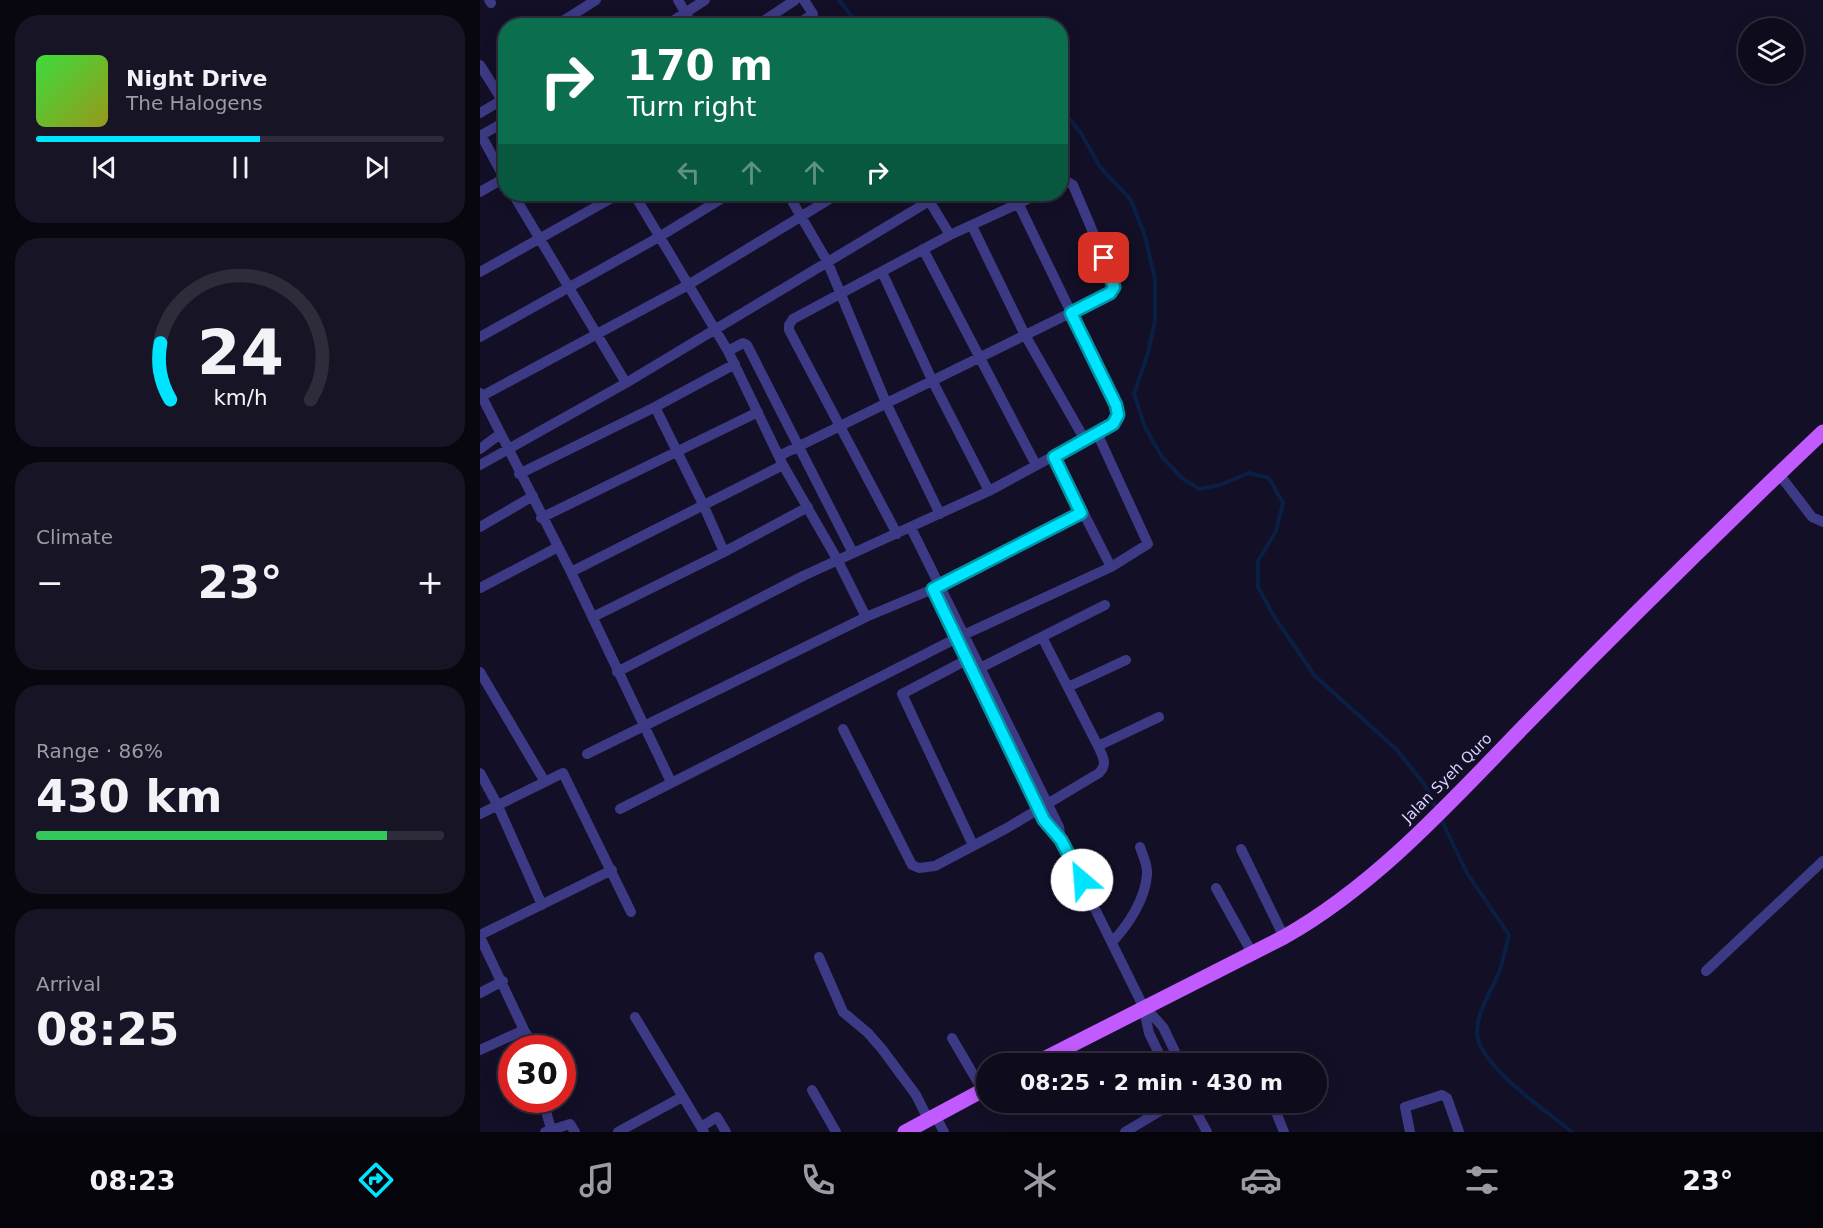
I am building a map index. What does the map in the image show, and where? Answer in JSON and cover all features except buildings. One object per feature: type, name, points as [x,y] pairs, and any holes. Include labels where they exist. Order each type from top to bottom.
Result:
[{"type":"main road","name":"Jalan Syeh Quro","points":[[1055,1053],[1143,1006],[1284,937],[1320,917],[1352,893],[1434,818],[1620,628],[1823,432]]},
{"type":"main road","points":[[905,1132],[976,1094]]},
{"type":"street","points":[[568,18],[596,0]]},
{"type":"street","points":[[678,0],[689,18]]},
{"type":"street","points":[[677,18],[705,0]]},
{"type":"street","points":[[768,18],[795,0]]},
{"type":"street","points":[[804,0],[813,14],[807,18]]},
{"type":"street","points":[[480,64],[498,93]]},
{"type":"street","points":[[480,113],[498,102]]},
{"type":"street","points":[[498,126],[481,136],[498,166]]},
{"type":"street","points":[[480,192],[498,183]]},
{"type":"street","points":[[571,572],[703,504],[799,448],[1110,293],[1114,287],[1073,185],[1068,183]]},
{"type":"street","points":[[517,201],[626,383]]},
{"type":"street","points":[[480,272],[606,201]]},
{"type":"street","points":[[638,201],[728,351],[781,460],[837,559],[866,617]]},
{"type":"street","points":[[480,337],[569,285],[659,237],[718,201]]},
{"type":"street","points":[[792,201],[827,261],[887,405],[940,514]]},
{"type":"street","points":[[671,782],[616,672],[571,572],[541,518],[481,394],[599,335],[688,285],[827,201]]},
{"type":"street","points":[[480,465],[626,383],[921,201]]},
{"type":"street","points":[[929,201],[950,235]]},
{"type":"street","points":[[1023,201],[923,249],[840,296],[793,319],[789,325],[840,428],[904,531],[936,588],[1042,806],[1059,826],[1061,840],[1113,941],[1143,1006],[1149,1033],[1159,1053]]},
{"type":"street","points":[[616,672],[837,559],[904,531],[989,491],[1113,424],[1118,415],[1116,405],[1018,203]]},
{"type":"street","points":[[972,226],[1025,335],[1085,440]]},
{"type":"street","points":[[923,249],[1036,465]]},
{"type":"street","points":[[882,272],[933,382],[989,491]]},
{"type":"street","points":[[728,351],[743,343],[747,345],[853,553]]},
{"type":"street","points":[[519,474],[655,407],[735,364]]},
{"type":"street","points":[[655,407],[724,552]]},
{"type":"street","points":[[541,518],[759,412]]},
{"type":"street","points":[[620,809],[961,638],[1111,567],[1148,544],[1097,433]]},
{"type":"street","points":[[480,449],[500,434]]},
{"type":"street","points":[[1054,457],[1111,567]]},
{"type":"street","points":[[1779,474],[1812,517],[1823,522]]},
{"type":"street","points":[[480,527],[532,496]]},
{"type":"street","points":[[593,617],[724,552],[808,507]]},
{"type":"street","points":[[587,754],[866,617],[936,588],[1081,513]]},
{"type":"street","points":[[480,588],[558,547]]},
{"type":"street","points":[[980,668],[1105,605]]},
{"type":"street","points":[[843,729],[912,865],[919,868],[935,866],[1099,774],[1104,768],[1105,760],[1042,637]]},
{"type":"street","points":[[971,658],[980,668],[1042,806]]},
{"type":"street","points":[[971,658],[902,694],[973,845]]},
{"type":"street","points":[[1068,687],[1126,660]]},
{"type":"street","points":[[480,672],[545,782]]},
{"type":"street","points":[[1098,746],[1159,717]]},
{"type":"street","points":[[480,814],[563,773],[631,912]]},
{"type":"street","points":[[480,774],[498,806],[542,905]]},
{"type":"street","points":[[1113,941],[1133,914],[1145,883],[1147,866],[1140,847]]},
{"type":"street","points":[[1241,849],[1284,937]]},
{"type":"street","points":[[1706,971],[1823,861]]},
{"type":"street","points":[[527,1035],[480,936],[612,870]]},
{"type":"street","points":[[1216,888],[1252,953]]},
{"type":"street","points":[[819,957],[843,1012],[868,1033],[882,1049],[944,1132]]},
{"type":"street","points":[[480,993],[503,981]]},
{"type":"street","points":[[1143,1006],[1162,1027],[1175,1053]]},
{"type":"street","points":[[635,1017],[702,1130],[717,1117],[726,1132]]},
{"type":"street","points":[[480,1050],[524,1030]]},
{"type":"street","points":[[952,1038],[976,1075]]},
{"type":"street","points":[[812,1090],[836,1132]]},
{"type":"street","points":[[1410,1132],[1405,1107],[1442,1095],[1447,1098],[1459,1132]]},
{"type":"street","points":[[618,1132],[682,1097]]},
{"type":"street","points":[[545,1113],[548,1130],[570,1124],[575,1132]]},
{"type":"street","points":[[1130,1131],[1158,1113]]},
{"type":"street","points":[[1197,1113],[1208,1132]]},
{"type":"street","points":[[1276,1113],[1284,1132]]},
{"type":"waterway","points":[[839,0],[853,18]]},
{"type":"waterway","points":[[1068,118],[1081,133],[1100,167],[1131,200],[1145,236],[1155,280],[1155,321],[1148,353],[1134,394],[1145,427],[1162,457],[1182,478],[1199,489],[1220,485],[1249,473],[1269,478],[1283,503],[1276,531],[1258,561],[1258,587],[1275,618],[1315,676],[1396,749],[1425,785],[1437,810]]},
{"type":"waterway","points":[[1440,817],[1467,873],[1509,935],[1501,967],[1480,1016],[1477,1033],[1480,1046],[1501,1073],[1572,1132]]},
{"type":"route","points":[[1082,880],[1061,840],[1044,820],[933,589],[1081,513],[1054,457],[1113,424],[1118,415],[1116,405],[1071,313],[1110,293],[1114,287],[1104,258]]}]
